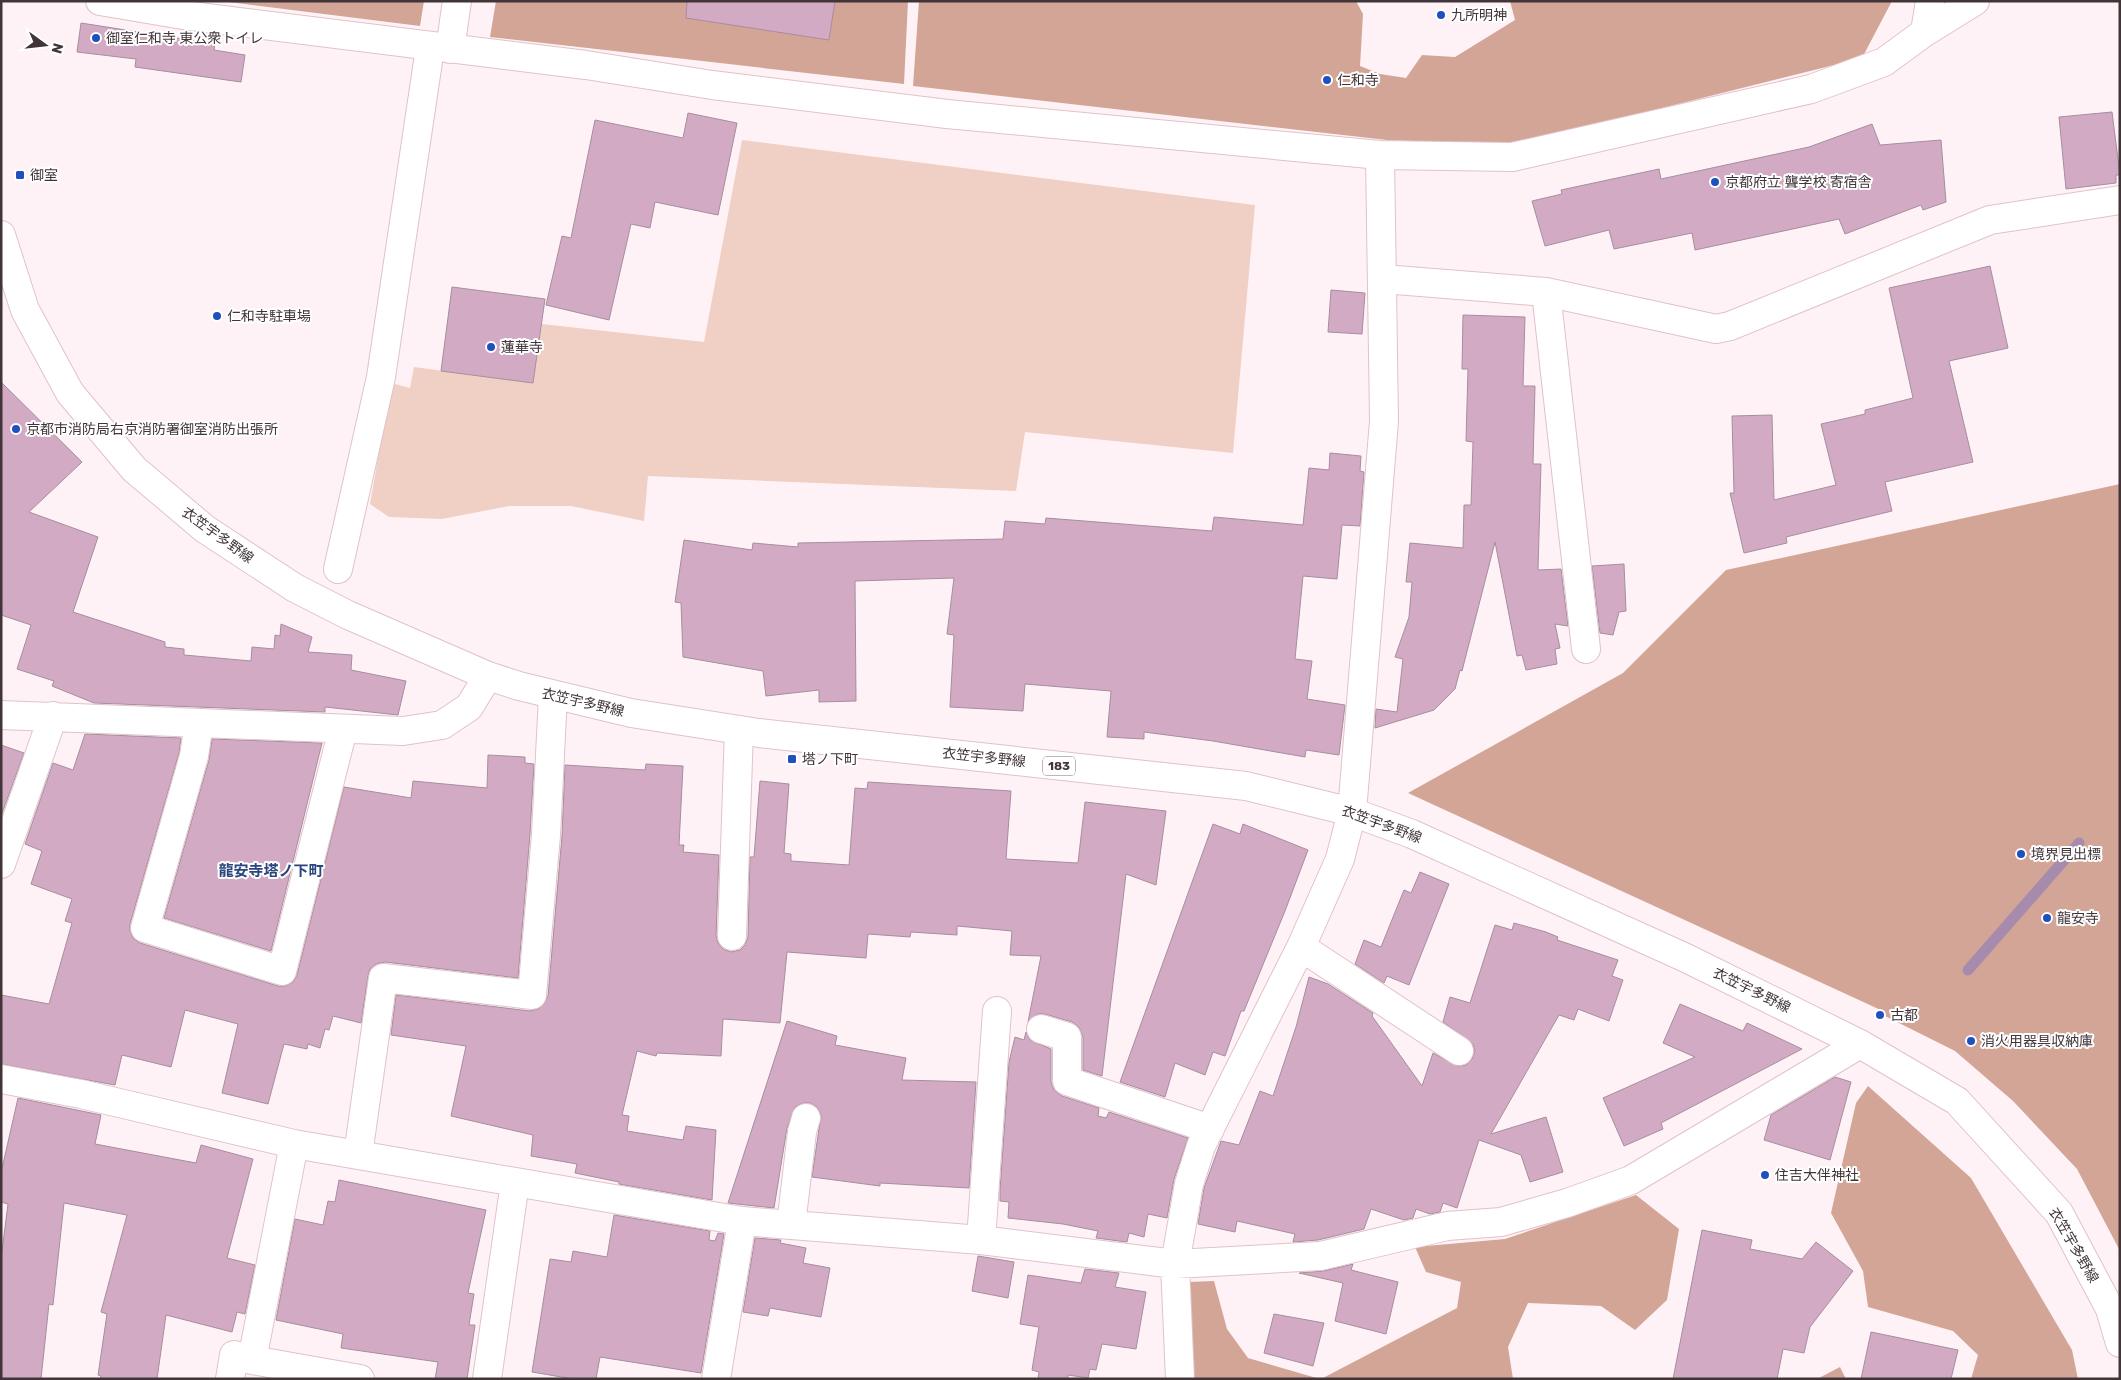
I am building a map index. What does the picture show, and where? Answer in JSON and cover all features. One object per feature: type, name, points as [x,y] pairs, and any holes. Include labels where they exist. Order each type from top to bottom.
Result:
[{"type":"street","points":[[100,1],[182,15],[586,65],[712,85],[947,114],[1380,155],[1512,157],[1811,89],[1884,62],[1924,32],[1975,1]]},
{"type":"street","points":[[338,569],[381,377],[440,48],[457,1]]},
{"type":"street","points":[[1924,32],[1930,1]]},
{"type":"street","points":[[1180,1379],[1175,1264],[1189,1184],[1201,1146],[1301,947],[1340,859],[1352,812],[1384,421],[1380,155]]},
{"type":"street","points":[[1383,279],[1546,292],[1716,329],[1730,326],[1990,220],[2120,200]]},
{"type":"street","name":"衣笠宇多野線","points":[[1,235],[25,310],[70,393],[134,469],[205,529],[295,588],[348,615],[488,676],[553,695],[631,713],[739,730],[1246,786],[1352,812],[1412,834],[1505,874],[1686,958],[1860,1044],[1957,1101],[2059,1213],[2110,1309],[2120,1343]]},
{"type":"street","points":[[1546,292],[1586,649]]},
{"type":"street","points":[[1,715],[403,731],[442,724],[469,707],[488,676]]},
{"type":"street","points":[[358,1155],[383,978],[532,995],[546,835],[553,695]]},
{"type":"street","points":[[1,864],[53,716]]},
{"type":"street","points":[[199,723],[194,756],[145,928],[282,971],[344,729]]},
{"type":"street","points":[[732,936],[739,730]]},
{"type":"street","points":[[1301,947],[1459,1051]]},
{"type":"street","points":[[981,1240],[997,1011]]},
{"type":"street","points":[[1041,1030],[1067,1036],[1067,1081],[1210,1129]]},
{"type":"street","points":[[1,1079],[81,1094],[294,1144],[742,1221],[981,1240],[1175,1264],[1320,1256],[1447,1226],[1501,1222],[1567,1203],[1631,1180],[1860,1044]]},
{"type":"street","points":[[791,1226],[802,1132],[806,1118]]},
{"type":"street","points":[[252,1360],[294,1144]]},
{"type":"street","points":[[487,1379],[515,1182]]},
{"type":"street","points":[[716,1379],[742,1221]]},
{"type":"street","points":[[230,1379],[234,1355],[252,1360],[360,1379]]},
{"type":"shaded area","points":[[221,1],[424,1],[420,26]]},
{"type":"shaded area","points":[[496,1],[908,1],[904,84],[490,37]]},
{"type":"shaded area","name":"仁和寺","points":[[919,1],[1356,1],[1363,14],[1360,66],[1380,74],[1406,78],[1422,55],[1455,57],[1515,20],[1510,1],[1892,1],[1862,58],[1514,145],[1387,140],[913,86]]},
{"type":"shaded area","points":[[742,140],[1255,205],[1233,453],[1025,432],[1016,491],[648,476],[644,521],[571,506],[509,506],[442,519],[389,517],[370,504],[391,383],[410,388],[414,367],[533,383],[542,324],[704,342]]},
{"type":"shaded area","points":[[2120,484],[2120,1251],[2077,1169],[2013,1101],[1955,1051],[1883,1015],[1885,1012],[1408,793],[1623,673],[1726,570]]},
{"type":"shaded area","points":[[1868,1086],[1971,1178],[2072,1350],[2078,1379],[1971,1379],[1978,1355],[1953,1331],[1868,1307],[1863,1271],[1831,1213],[1856,1103]]},
{"type":"shaded area","points":[[1636,1195],[1679,1229],[1667,1300],[1635,1330],[1601,1306],[1528,1303],[1508,1347],[1513,1379],[1321,1379],[1457,1308],[1461,1282],[1426,1272],[1415,1247],[1505,1239]]},
{"type":"shaded area","points":[[1214,1281],[1227,1329],[1248,1358],[1320,1379],[1190,1379],[1188,1282]]},
{"type":"shaded area","points":[[1840,1367],[1846,1379],[1817,1379]]},
{"type":"building","points":[[687,1],[835,1],[829,40],[686,18]]},
{"type":"building","points":[[81,23],[215,44],[214,50],[245,55],[241,82],[135,67],[136,59],[77,52]]},
{"type":"building","points":[[2112,112],[2120,175],[2116,175],[2116,183],[2066,189],[2059,117]]},
{"type":"building","points":[[688,113],[737,123],[718,215],[655,202],[650,228],[631,224],[609,320],[546,305],[562,236],[571,238],[595,120],[683,138]]},
{"type":"building","points":[[1872,124],[1880,145],[1941,140],[1946,202],[1923,210],[1921,205],[1845,234],[1839,219],[1695,250],[1692,233],[1614,249],[1609,230],[1545,246],[1532,201],[1562,194],[1561,190],[1659,169],[1661,179],[1809,147]]},
{"type":"building","points":[[1990,266],[2008,348],[1949,361],[1973,462],[1885,482],[1892,511],[1786,537],[1787,543],[1744,553],[1730,493],[1734,493],[1732,416],[1772,415],[1774,500],[1836,485],[1821,424],[1865,414],[1865,410],[1913,398],[1889,288]]},
{"type":"building","name":"蓮華寺","points":[[452,287],[545,299],[533,383],[441,371]]},
{"type":"building","points":[[1331,290],[1365,293],[1362,334],[1328,332]]},
{"type":"building","points":[[1463,315],[1525,317],[1523,386],[1535,386],[1533,464],[1541,464],[1538,570],[1561,569],[1568,626],[1555,624],[1560,648],[1555,649],[1557,664],[1526,670],[1522,655],[1517,656],[1495,542],[1462,671],[1460,670],[1455,689],[1434,710],[1375,728],[1376,709],[1397,712],[1403,659],[1395,657],[1409,617],[1412,582],[1406,582],[1410,543],[1463,548],[1464,505],[1471,505],[1473,442],[1466,441],[1468,369],[1462,369]]},
{"type":"building","points":[[1,382],[82,462],[29,512],[98,537],[73,612],[165,642],[165,647],[184,649],[184,655],[251,661],[252,647],[274,649],[275,635],[280,636],[281,624],[312,637],[308,652],[352,655],[351,670],[406,681],[398,715],[325,707],[325,712],[94,703],[52,686],[54,681],[17,669],[31,625],[1,615]]},
{"type":"building","points":[[1330,453],[1361,456],[1360,471],[1364,472],[1360,526],[1342,525],[1337,579],[1303,576],[1295,659],[1312,661],[1307,699],[1345,705],[1339,755],[1306,750],[1305,757],[1213,741],[1144,732],[1144,739],[1107,737],[1111,691],[1025,684],[1023,711],[950,707],[954,635],[947,634],[954,578],[855,581],[856,701],[819,702],[819,690],[766,696],[763,671],[683,657],[681,603],[675,602],[684,540],[752,550],[753,543],[798,547],[798,543],[1003,539],[1005,521],[1045,524],[1046,518],[1212,531],[1214,517],[1303,525],[1309,468],[1329,470]]},
{"type":"building","points":[[1624,564],[1626,611],[1619,612],[1613,635],[1600,633],[1592,566]]},
{"type":"building","points":[[85,734],[181,738],[179,753],[130,924],[133,938],[140,943],[278,986],[285,986],[293,982],[297,975],[344,787],[411,798],[413,781],[487,788],[488,755],[525,757],[525,763],[534,764],[518,978],[385,962],[376,964],[370,969],[368,976],[361,1023],[333,1016],[329,1030],[325,1029],[320,1048],[308,1044],[307,1049],[284,1044],[268,1104],[222,1093],[238,1024],[185,1010],[171,1067],[122,1055],[115,1085],[1,1064],[1,995],[49,1004],[72,923],[65,921],[72,899],[31,884],[42,851],[25,844],[53,763],[73,770]]},
{"type":"building","points":[[212,739],[322,743],[271,951],[164,918],[209,760]]},
{"type":"building","points":[[1,745],[24,753],[1,816]]},
{"type":"building","points":[[646,764],[683,766],[679,845],[684,845],[683,852],[719,855],[716,936],[718,943],[723,949],[731,952],[740,950],[745,945],[748,937],[750,857],[754,857],[760,781],[789,784],[784,853],[791,854],[791,861],[849,865],[855,788],[867,789],[868,782],[1011,791],[1006,859],[1078,863],[1085,802],[1166,811],[1156,885],[1126,874],[1102,1076],[1083,1070],[1083,1037],[1079,1027],[1072,1022],[1045,1014],[1037,1014],[1028,1022],[1041,956],[1010,955],[1012,931],[957,926],[957,935],[911,932],[910,937],[868,934],[866,958],[787,952],[780,1023],[723,1019],[721,1056],[657,1053],[656,1056],[637,1051],[622,1115],[629,1116],[627,1131],[683,1140],[686,1126],[716,1130],[712,1200],[619,1184],[619,1182],[575,1173],[577,1164],[531,1156],[533,1135],[451,1116],[466,1046],[391,1035],[396,995],[530,1011],[538,1009],[544,1004],[548,996],[562,836],[565,765],[645,770]]},
{"type":"building","points":[[1213,824],[1240,834],[1243,824],[1308,850],[1244,1011],[1241,1011],[1225,1056],[1213,1052],[1205,1075],[1175,1063],[1165,1097],[1120,1082]]},
{"type":"building","points":[[1420,872],[1449,884],[1409,985],[1387,976],[1384,983],[1355,964],[1364,940],[1381,947],[1404,890],[1411,893]]},
{"type":"building","points":[[1514,923],[1546,932],[1558,937],[1557,940],[1618,960],[1612,976],[1623,980],[1609,1021],[1578,1009],[1574,1020],[1559,1015],[1491,1134],[1546,1117],[1563,1172],[1530,1182],[1521,1155],[1479,1140],[1457,1208],[1443,1203],[1440,1212],[1430,1214],[1416,1209],[1413,1218],[1404,1220],[1371,1209],[1364,1229],[1318,1240],[1293,1242],[1295,1234],[1237,1221],[1235,1232],[1198,1224],[1204,1188],[1221,1141],[1239,1145],[1260,1091],[1273,1096],[1296,1027],[1309,977],[1328,984],[1373,1013],[1372,1016],[1422,1086],[1433,1053],[1458,1066],[1466,1065],[1472,1059],[1475,1051],[1473,1044],[1443,1022],[1450,997],[1470,1003],[1495,925],[1512,930]]},
{"type":"building","points":[[1680,1004],[1743,1031],[1747,1023],[1802,1049],[1661,1123],[1663,1129],[1624,1146],[1603,1098],[1695,1057],[1663,1043]]},
{"type":"building","points":[[787,1021],[837,1036],[835,1045],[906,1058],[902,1080],[976,1082],[969,1188],[880,1183],[880,1186],[812,1177],[821,1115],[817,1107],[810,1103],[803,1103],[795,1107],[787,1128],[774,1208],[728,1203]]},
{"type":"building","points":[[1026,1032],[1030,1040],[1051,1049],[1051,1082],[1054,1090],[1062,1096],[1099,1108],[1098,1116],[1106,1118],[1109,1112],[1188,1138],[1174,1179],[1167,1218],[1148,1214],[1144,1237],[1129,1233],[1127,1242],[1096,1238],[1098,1231],[1063,1224],[1008,1218],[1009,1202],[1000,1201],[1000,1190],[1009,1062],[1015,1037],[1024,1040]]},
{"type":"building","points":[[1835,1077],[1851,1082],[1830,1160],[1764,1140],[1771,1115]]},
{"type":"building","points":[[18,1098],[101,1115],[95,1144],[196,1163],[201,1145],[253,1159],[227,1258],[255,1265],[245,1314],[237,1312],[232,1332],[166,1315],[157,1379],[100,1379],[101,1376],[98,1375],[107,1314],[101,1312],[127,1215],[64,1203],[53,1305],[49,1304],[41,1379],[1,1379],[1,1259],[8,1204],[1,1202],[1,1173]]},
{"type":"building","points":[[339,1180],[486,1210],[468,1293],[474,1294],[469,1325],[475,1325],[467,1379],[435,1379],[438,1362],[341,1348],[343,1334],[276,1320],[295,1219],[323,1225],[328,1201],[335,1202]]},
{"type":"building","points":[[614,1215],[710,1231],[709,1240],[715,1241],[718,1233],[724,1234],[701,1373],[600,1357],[596,1379],[573,1379],[532,1372],[550,1259],[571,1262],[573,1251],[607,1257]]},
{"type":"building","points":[[1702,1230],[1752,1240],[1750,1249],[1802,1259],[1816,1242],[1853,1271],[1810,1327],[1804,1353],[1783,1349],[1777,1379],[1673,1379]]},
{"type":"building","points":[[755,1238],[781,1240],[780,1243],[806,1248],[803,1263],[830,1268],[821,1317],[770,1308],[768,1316],[743,1312]]},
{"type":"building","points":[[978,1256],[1014,1262],[1008,1298],[972,1291]]},
{"type":"building","points":[[1353,1264],[1351,1270],[1398,1282],[1386,1334],[1335,1321],[1343,1283],[1299,1273],[1324,1271]]},
{"type":"building","points":[[1085,1269],[1119,1273],[1115,1287],[1146,1292],[1136,1349],[1102,1344],[1096,1370],[1090,1369],[1088,1378],[1068,1375],[1068,1379],[1038,1379],[1039,1372],[1032,1370],[1039,1327],[1020,1324],[1028,1275],[1081,1283]]},
{"type":"building","points":[[1274,1314],[1324,1323],[1313,1366],[1264,1353]]},
{"type":"building","points":[[1871,1332],[1958,1350],[1951,1379],[1861,1379]]},
{"type":"waterway","points":[[1968,970],[2079,843]]},
{"type":"place","name":"九所明神","points":[[1441,15]]},
{"type":"place","name":"御室仁和寺 東公衆トイレ","points":[[96,38]]},
{"type":"place","name":"仁和寺","points":[[1327,80]]},
{"type":"place","name":"御室","points":[[20,175]]},
{"type":"place","name":"京都府立 聾学校 寄宿舎","points":[[1715,182]]},
{"type":"place","name":"仁和寺駐車場","points":[[217,316]]},
{"type":"place","name":"蓮華寺","points":[[491,347]]},
{"type":"place","name":"京都市消防局右京消防署御室消防出張所","points":[[16,429]]},
{"type":"place","name":"塔ノ下町","points":[[792,759]]},
{"type":"place","name":"境界見出標","points":[[2021,854]]},
{"type":"place","name":"龍安寺","points":[[2047,918]]},
{"type":"place","name":"古都","points":[[1880,1015]]},
{"type":"place","name":"消火用器具収納庫","points":[[1971,1041]]},
{"type":"place","name":"住吉大伴神社","points":[[1765,1175]]},
{"type":"district","name":"龍安寺塔ノ下町","points":[[271,871]]}]
